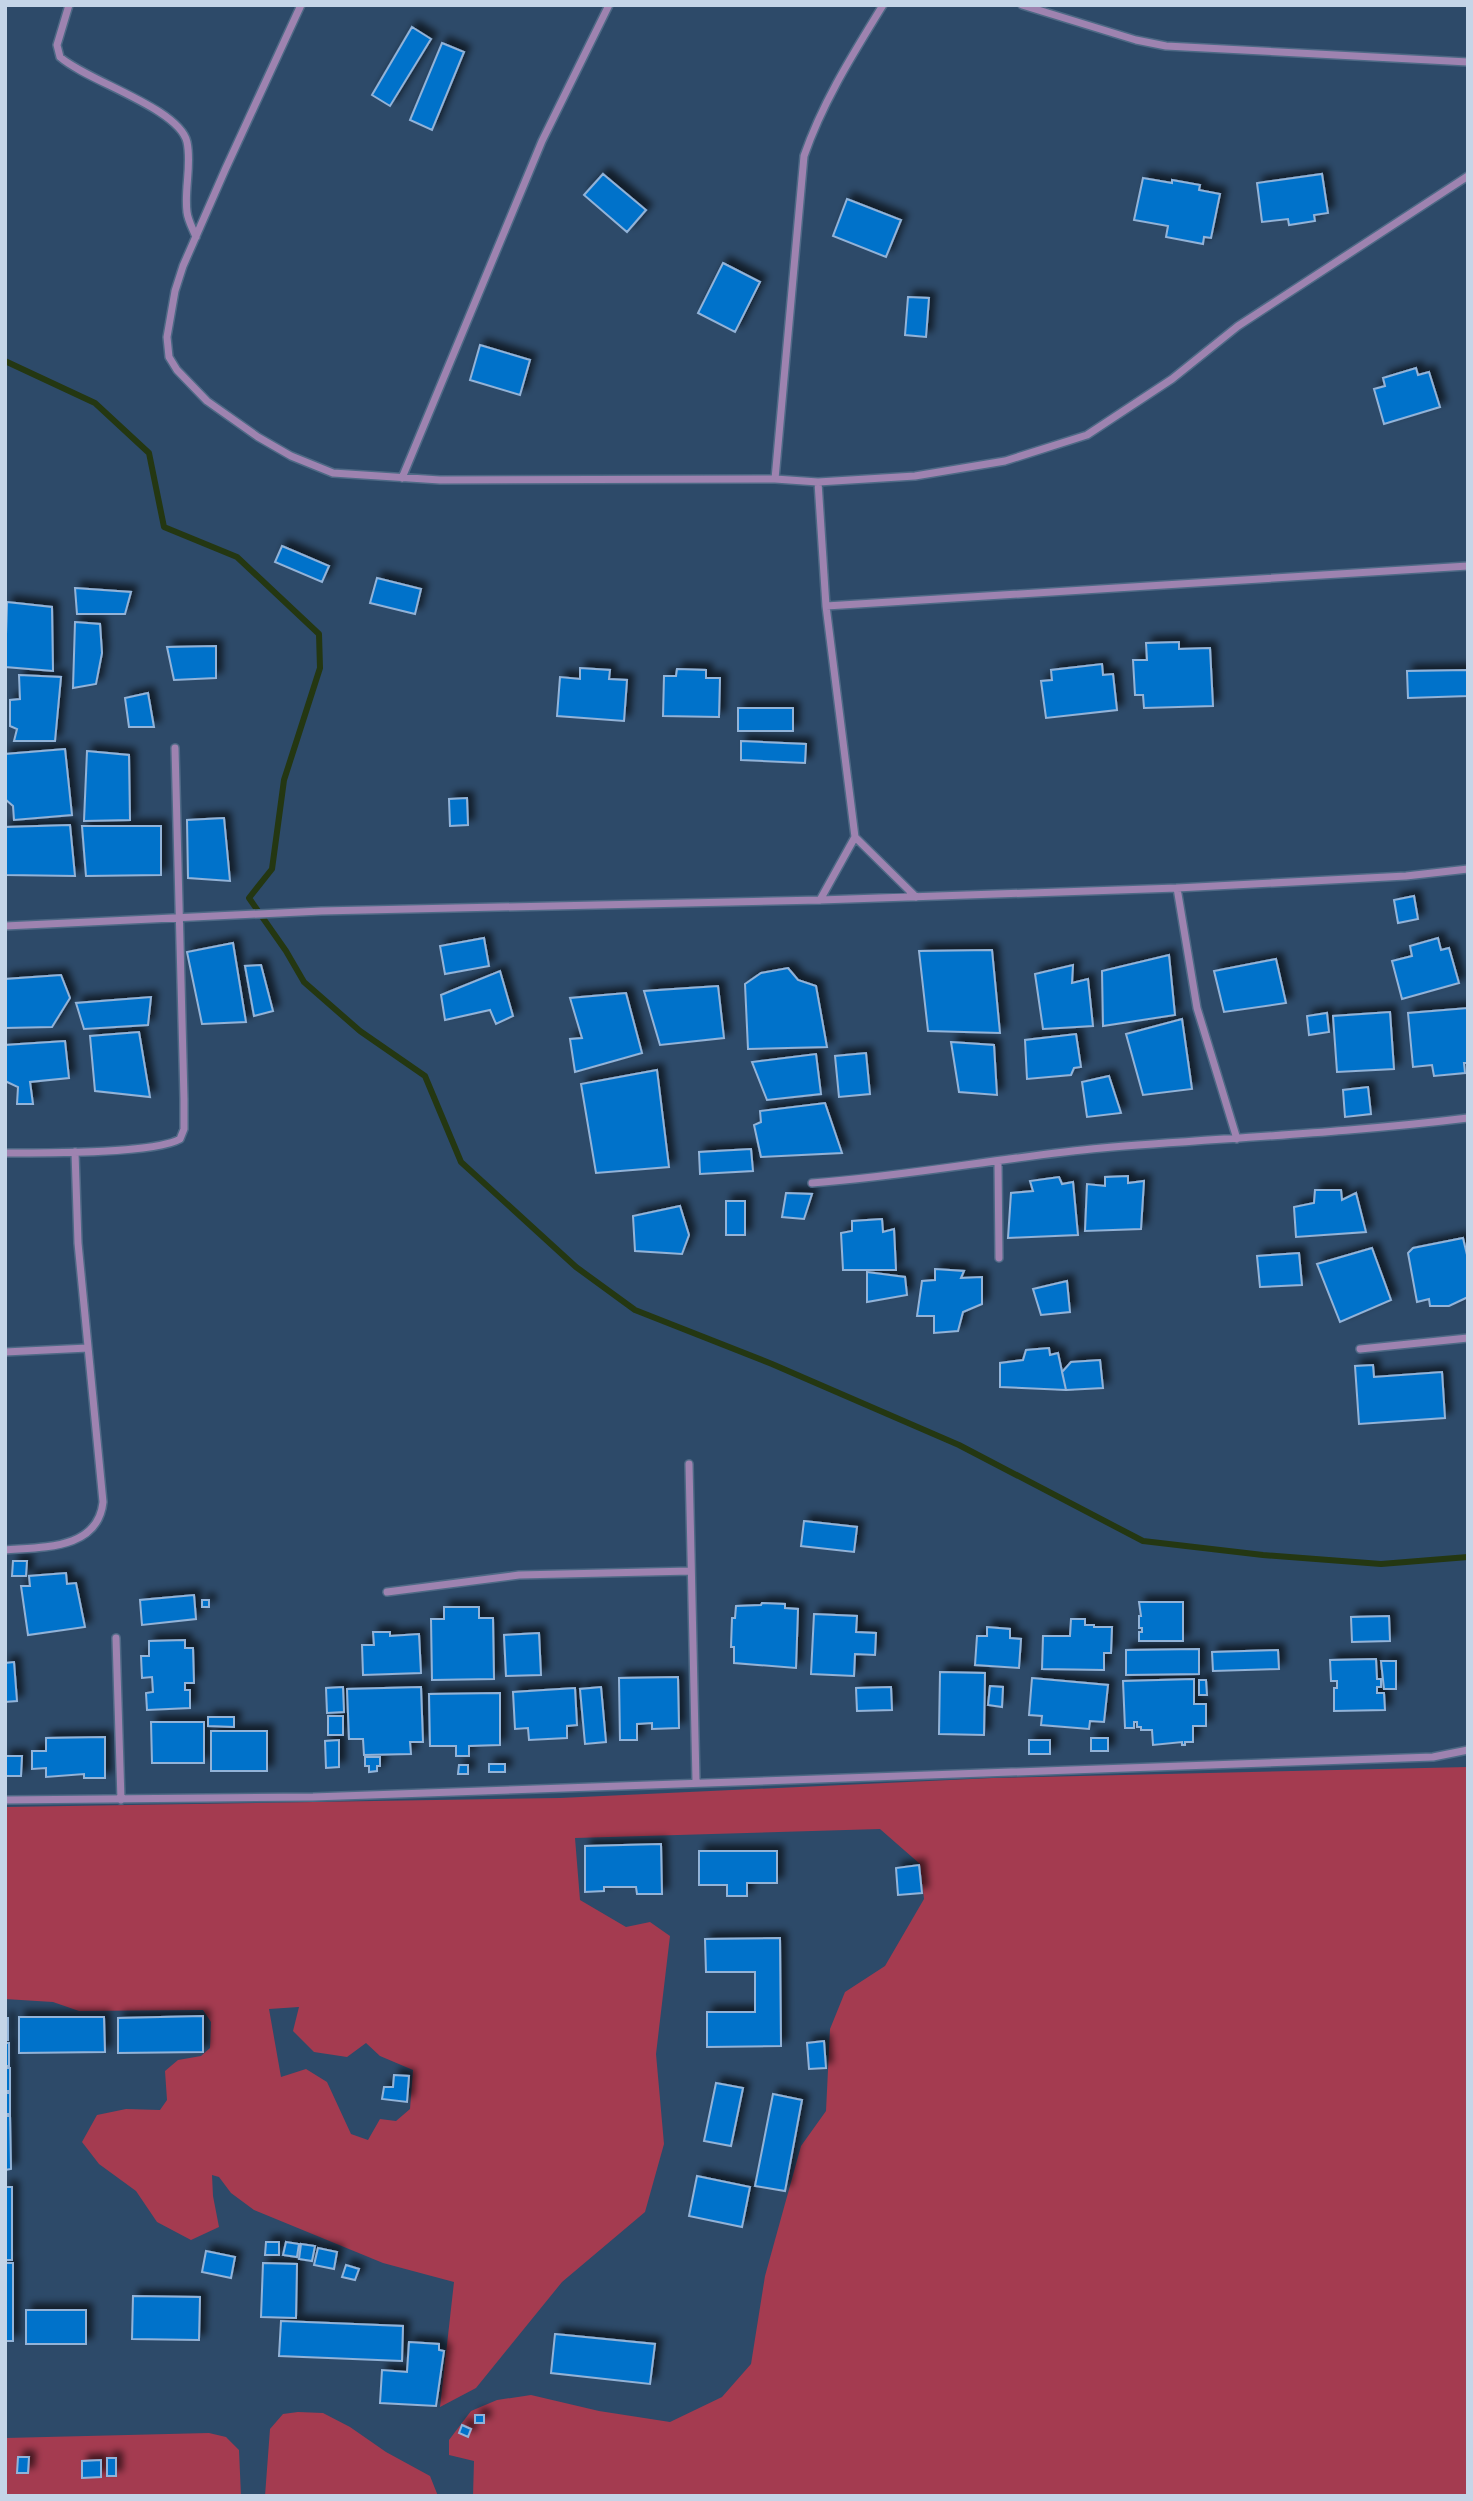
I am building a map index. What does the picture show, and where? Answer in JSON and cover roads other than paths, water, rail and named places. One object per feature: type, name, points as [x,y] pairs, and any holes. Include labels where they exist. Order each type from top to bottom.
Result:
[{"type":"street","points":[[69,5],[57,45],[60,57],[169,119],[184,134],[188,147],[187,215],[196,237]]},
{"type":"street","points":[[301,5],[183,266],[170,312],[167,337],[169,357],[177,370],[206,401],[291,456],[333,472],[440,481],[775,479],[818,482],[915,476],[1005,461],[1087,435],[1172,379],[1238,326],[1468,176]]},
{"type":"street","points":[[402,478],[542,141],[608,5]]},
{"type":"street","points":[[775,479],[804,156],[816,121],[835,84],[883,5]]},
{"type":"street","points":[[1023,5],[1136,40],[1166,46],[1468,62]]},
{"type":"street","points":[[818,482],[826,606],[855,837],[820,900]]},
{"type":"street","points":[[826,606],[1468,566]]},
{"type":"street","points":[[5,1153],[141,1147],[180,1139],[184,1129],[184,1099],[175,748]]},
{"type":"street","points":[[855,837],[916,897]]},
{"type":"street","points":[[5,926],[279,913],[1177,888],[1406,876],[1468,869]]},
{"type":"street","points":[[1177,888],[1197,1008],[1237,1139]]},
{"type":"street","points":[[812,1182],[878,1178],[1101,1148],[1403,1126],[1468,1118]]},
{"type":"street","points":[[5,1550],[57,1545],[76,1540],[89,1532],[102,1513],[78,1243],[75,1152]]},
{"type":"street","points":[[998,1162],[999,1258]]},
{"type":"street","points":[[1360,1349],[1468,1338]]},
{"type":"street","points":[[5,1352],[88,1348]]},
{"type":"street","points":[[689,1464],[696,1782]]},
{"type":"street","points":[[387,1592],[519,1575],[691,1571]]},
{"type":"street","points":[[116,1638],[121,1800]]},
{"type":"street","points":[[5,1800],[313,1797],[1433,1757],[1468,1750]]},
{"type":"waterway","points":[[5,361],[95,403],[149,453],[164,527],[237,557],[319,634],[320,668],[284,780],[272,869],[249,898],[304,982],[360,1031],[425,1076],[461,1162],[576,1267],[635,1310],[772,1364],[959,1445],[1143,1541],[1263,1555],[1381,1564],[1468,1557]]}]
